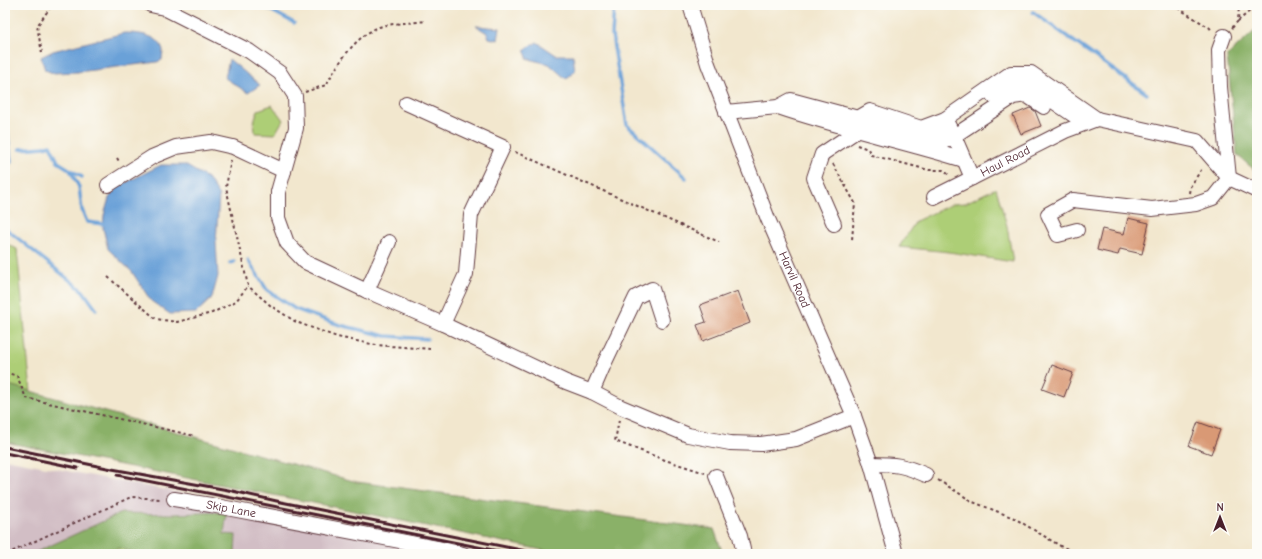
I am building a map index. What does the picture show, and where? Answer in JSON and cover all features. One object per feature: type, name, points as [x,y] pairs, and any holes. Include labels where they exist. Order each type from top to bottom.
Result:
[{"type":"street","points":[[151,5],[164,8],[249,51],[280,73],[295,96],[296,128],[278,192],[278,218],[287,243],[305,262],[443,324],[554,377],[592,392],[621,407],[688,435],[730,443],[761,444],[796,439],[854,416]]},
{"type":"street","name":"Harvil Road","points":[[690,5],[708,64],[768,219],[854,416],[871,464],[896,554]]},
{"type":"street","points":[[1076,230],[1058,235],[1048,214],[1073,200],[1152,209],[1196,204],[1213,198],[1228,178],[1220,87],[1219,50],[1224,36]]},
{"type":"street","points":[[834,224],[814,178],[822,154],[858,124],[870,111],[921,128],[949,127],[1011,73],[1032,73],[1086,122]]},
{"type":"street","points":[[858,124],[921,139],[1013,97],[1026,95],[1086,122],[1196,141],[1228,178],[1257,191]]},
{"type":"street","points":[[726,112],[778,107],[791,100],[915,145],[964,160]]},
{"type":"street","points":[[406,102],[503,147],[471,215],[466,274],[443,324]]},
{"type":"street","name":"Haul Road","points":[[949,127],[972,178],[1086,122]]},
{"type":"street","points":[[108,184],[152,157],[176,147],[210,142],[233,147],[284,171]]},
{"type":"street","points":[[934,197],[972,178]]},
{"type":"street","points":[[367,291],[389,242]]},
{"type":"street","points":[[592,392],[636,297],[652,289],[662,320]]},
{"type":"street","points":[[871,464],[893,464],[906,466],[926,475]]},
{"type":"street","points":[[716,476],[740,536],[744,554]]},
{"type":"street","name":"Skip Lane","points":[[174,499],[211,504],[264,516],[463,554]]},
{"type":"path","points":[[42,54],[37,26],[52,5]]},
{"type":"path","points":[[1173,5],[1210,28],[1219,50]]},
{"type":"path","points":[[1238,21],[1239,5]]},
{"type":"path","points":[[1224,36],[1238,21],[1257,6]]},
{"type":"path","points":[[295,96],[326,85],[340,61],[366,34],[380,27],[425,21]]},
{"type":"path","points":[[233,147],[226,187],[248,286],[271,306],[296,322],[331,334],[376,345],[430,349]]},
{"type":"path","points":[[503,147],[719,242]]},
{"type":"path","points":[[108,277],[156,319],[177,322],[212,314],[236,301],[248,286]]},
{"type":"path","points":[[5,372],[17,376],[26,398],[195,436]]},
{"type":"path","points":[[621,407],[615,441],[665,460],[716,476]]},
{"type":"path","points":[[926,475],[942,482],[973,502],[1014,518],[1062,547],[1084,554]]},
{"type":"path","points":[[7,554],[131,498],[174,499]]},
{"type":"shaded area","points":[[5,459],[488,554],[235,554],[236,536],[224,534],[226,512],[173,514],[121,513],[32,554],[5,554]]},
{"type":"green space","points":[[1257,29],[1257,172],[1237,155],[1227,56]]},
{"type":"green space","points":[[272,105],[283,120],[275,134],[255,133],[254,121],[258,110]]},
{"type":"green space","points":[[996,188],[1007,226],[1013,262],[949,252],[899,247],[916,221],[952,204],[965,203]]},
{"type":"green space","points":[[5,243],[17,249],[31,392],[5,384]]},
{"type":"green space","points":[[5,384],[357,482],[714,529],[723,554],[561,554],[369,514],[5,442]]},
{"type":"green space","points":[[227,512],[224,534],[236,535],[235,554],[138,554],[120,548],[99,554],[32,554],[121,513],[173,514]]},
{"type":"green space","points":[[120,548],[138,554],[99,554]]},
{"type":"water","points":[[476,26],[500,28],[498,40],[489,38],[487,33]]},
{"type":"water","points":[[124,33],[135,33],[147,36],[157,41],[163,50],[162,60],[157,62],[78,72],[53,73],[45,70],[41,57],[53,51]]},
{"type":"water","points":[[537,42],[556,55],[573,55],[575,71],[566,79],[549,64],[528,59],[524,50]]},
{"type":"water","points":[[229,59],[260,85],[248,93],[225,78]]},
{"type":"water","points":[[161,165],[185,165],[209,179],[219,196],[216,242],[218,276],[212,298],[196,313],[170,314],[151,301],[132,272],[108,249],[103,228],[104,215],[109,198],[117,187]]},
{"type":"building","points":[[1030,108],[1035,111],[1041,126],[1021,134],[1013,115]]},
{"type":"building","points":[[1128,218],[1149,223],[1142,254],[1120,249],[1118,255],[1097,250],[1102,229],[1124,234]]},
{"type":"building","points":[[738,291],[750,323],[703,341],[697,325],[706,322],[700,305]]},
{"type":"building","points":[[1052,365],[1073,373],[1064,397],[1042,389]]},
{"type":"building","points":[[1198,422],[1220,430],[1211,454],[1189,446]]},
{"type":"waterway","points":[[261,5],[294,23]]},
{"type":"waterway","points":[[614,5],[612,35],[627,125],[686,178]]},
{"type":"waterway","points":[[1033,12],[1147,94]]},
{"type":"waterway","points":[[5,112],[11,162],[5,167]]},
{"type":"waterway","points":[[20,149],[50,145],[58,162],[82,177]]},
{"type":"waterway","points":[[70,170],[79,187],[82,210],[87,222],[103,224]]},
{"type":"waterway","points":[[5,228],[83,291],[96,309]]},
{"type":"waterway","points":[[248,260],[267,290],[295,309],[340,325],[386,336],[427,339]]},
{"type":"waterway","points":[[230,263],[234,262]]},
{"type":"railway","points":[[5,447],[112,469],[228,490],[541,554]]},
{"type":"railway","points":[[5,453],[78,468]]},
{"type":"railway","points":[[117,475],[503,552]]}]
